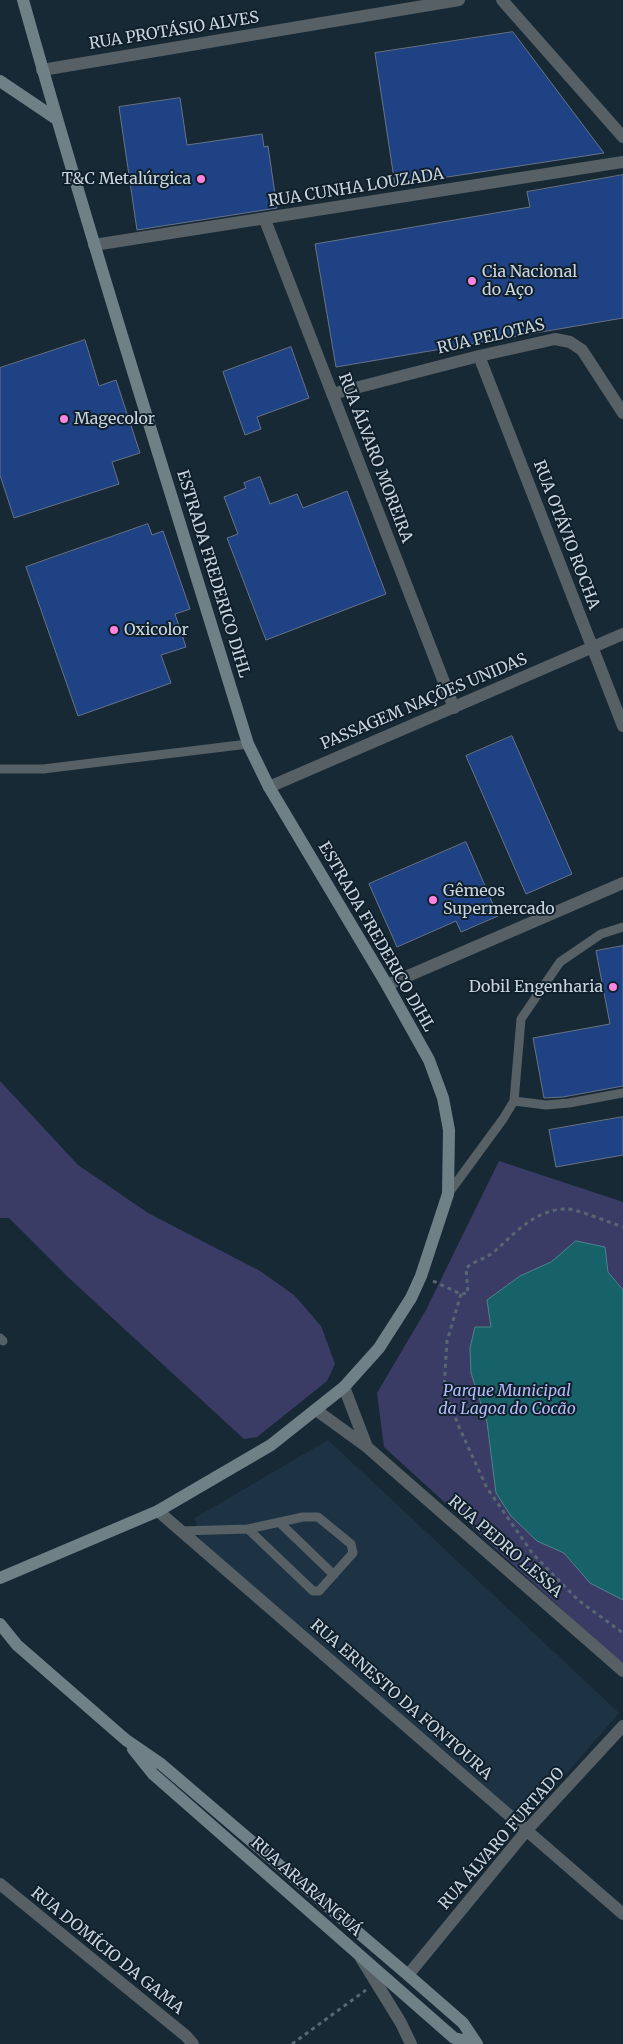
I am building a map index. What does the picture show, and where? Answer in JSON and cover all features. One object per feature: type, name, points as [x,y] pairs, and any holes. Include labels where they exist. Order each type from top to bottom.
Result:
[{"type":"main road","name":"ESTRADA FREDERICO DIHL","points":[[3,1576],[158,1511],[271,1445],[344,1387],[379,1348],[411,1298],[420,1276],[448,1194],[449,1130],[443,1098],[429,1060],[387,984],[269,787],[248,744],[55,118],[23,0]]},
{"type":"main road","points":[[0,81],[55,118]]},
{"type":"main road","points":[[0,1589],[3,1576]]},
{"type":"main road","name":"RUA ARARANGUÁ","points":[[0,1624],[17,1645],[126,1740],[162,1764],[408,1974],[463,2023],[476,2043]]},
{"type":"main road","name":"RUA ARARANGUÁ","points":[[0,1636],[17,1645]]},
{"type":"main road","name":"RUA ARARANGUÁ","points":[[126,1740],[153,1774],[454,2038],[476,2043]]},
{"type":"street","name":"RUA PROTÁSIO ALVES","points":[[42,70],[459,0]]},
{"type":"street","points":[[502,0],[623,137]]},
{"type":"street","name":"RUA CUNHA LOUZADA","points":[[94,245],[265,220],[623,162]]},
{"type":"street","name":"RUA ÁLVARO MOREIRA","points":[[265,220],[454,708]]},
{"type":"street","name":"RUA PELOTAS","points":[[332,394],[479,356],[555,339],[570,342],[582,350],[622,408]]},
{"type":"street","name":"RUA OTÁVIO ROCHA","points":[[479,356],[623,726]]},
{"type":"street","name":"PASSAGEM NAÇÕES UNIDAS","points":[[269,787],[623,634]]},
{"type":"street","points":[[387,984],[623,883]]},
{"type":"street","name":"RUA PEDRO LESSA","points":[[344,1387],[367,1447]]},
{"type":"street","name":"RUA PEDRO LESSA","points":[[316,1410],[367,1447],[623,1670]]},
{"type":"street","name":"RUA ERNESTO DA FONTOURA","points":[[158,1511],[623,1914]]},
{"type":"street","name":"RUA ÁLVARO FURTADO","points":[[408,1974],[527,1830],[623,1726]]},
{"type":"street","name":"RUA DOMÍCIO DA GAMA","points":[[0,1884],[186,2036],[193,2044]]},
{"type":"street","points":[[360,1956],[401,2023],[411,2044]]},
{"type":"lane","points":[[0,769],[43,769],[248,744]]},
{"type":"lane","points":[[448,1194],[514,1101],[522,1019],[560,962],[601,934],[623,927]]},
{"type":"lane","points":[[514,1101],[546,1106],[623,1092]]},
{"type":"lane","points":[[181,1532],[248,1529],[303,1517],[318,1517],[351,1544],[352,1556],[319,1591],[310,1590],[248,1529]]},
{"type":"lane","points":[[280,1523],[334,1575]]},
{"type":"path","points":[[420,1276],[461,1294],[468,1292],[466,1268],[474,1261],[485,1259],[521,1226],[542,1215],[568,1209],[623,1227]]},
{"type":"path","points":[[461,1294],[447,1341],[444,1388],[459,1427],[487,1488],[533,1554],[578,1600],[623,1633]]},
{"type":"path","points":[[292,2044],[376,1983]]},
{"type":"shaded area","points":[[576,1241],[605,1247],[608,1272],[623,1290],[623,1600],[590,1583],[564,1553],[537,1541],[511,1516],[496,1493],[487,1422],[471,1373],[470,1348],[475,1327],[491,1327],[487,1300],[520,1276],[551,1262]]},
{"type":"shaded area","points":[[328,1440],[619,1713],[525,1821],[201,1544],[195,1518]]},
{"type":"green space","points":[[0,1081],[78,1165],[148,1213],[260,1271],[294,1295],[321,1326],[335,1364],[327,1381],[257,1437],[244,1439],[70,1279],[9,1218],[0,1218]]},
{"type":"green space","name":"Parque Municipal da Lagoa do Cocão","points":[[499,1161],[623,1202],[623,1665],[384,1447],[377,1393],[426,1310]]},
{"type":"building","points":[[513,32],[604,153],[395,185],[375,53]]},
{"type":"building","name":"T&C Metalúrgica","points":[[180,98],[187,145],[262,134],[264,147],[268,146],[277,208],[137,230],[119,107]]},
{"type":"building","name":"Cia Nacional do Aço","points":[[623,175],[623,318],[336,367],[315,244],[530,207],[527,192]]},
{"type":"building","name":"Magecolor","points":[[85,340],[99,386],[116,380],[140,453],[112,462],[119,484],[14,518],[0,475],[0,368]]},
{"type":"building","points":[[291,347],[309,398],[257,417],[261,429],[245,435],[223,372]]},
{"type":"building","points":[[260,477],[270,504],[297,494],[303,508],[347,491],[386,594],[266,640],[227,538],[238,534],[224,497],[246,488],[244,483]]},
{"type":"building","name":"Oxicolor","points":[[148,524],[152,535],[163,531],[190,609],[175,614],[186,647],[161,655],[171,683],[78,716],[26,567]]},
{"type":"building","points":[[512,736],[572,874],[526,894],[466,756]]},
{"type":"building","name":"Gêmeos Supermercado","points":[[466,842],[498,916],[461,932],[456,921],[397,947],[369,884]]},
{"type":"building","name":"Dobil Engenharia","points":[[623,946],[623,1086],[563,1097],[544,1098],[533,1038],[610,1024],[596,951]]},
{"type":"building","points":[[623,1117],[623,1155],[556,1167],[549,1130]]},
{"type":"place","name":"T&C Metalúrgica","points":[[201,179]]},
{"type":"place","name":"Cia Nacional do Aço","points":[[472,281]]},
{"type":"place","name":"Magecolor","points":[[64,419]]},
{"type":"place","name":"Oxicolor","points":[[114,630]]},
{"type":"place","name":"Gêmeos Supermercado","points":[[433,900]]},
{"type":"place","name":"Dobil Engenharia","points":[[613,987]]}]
